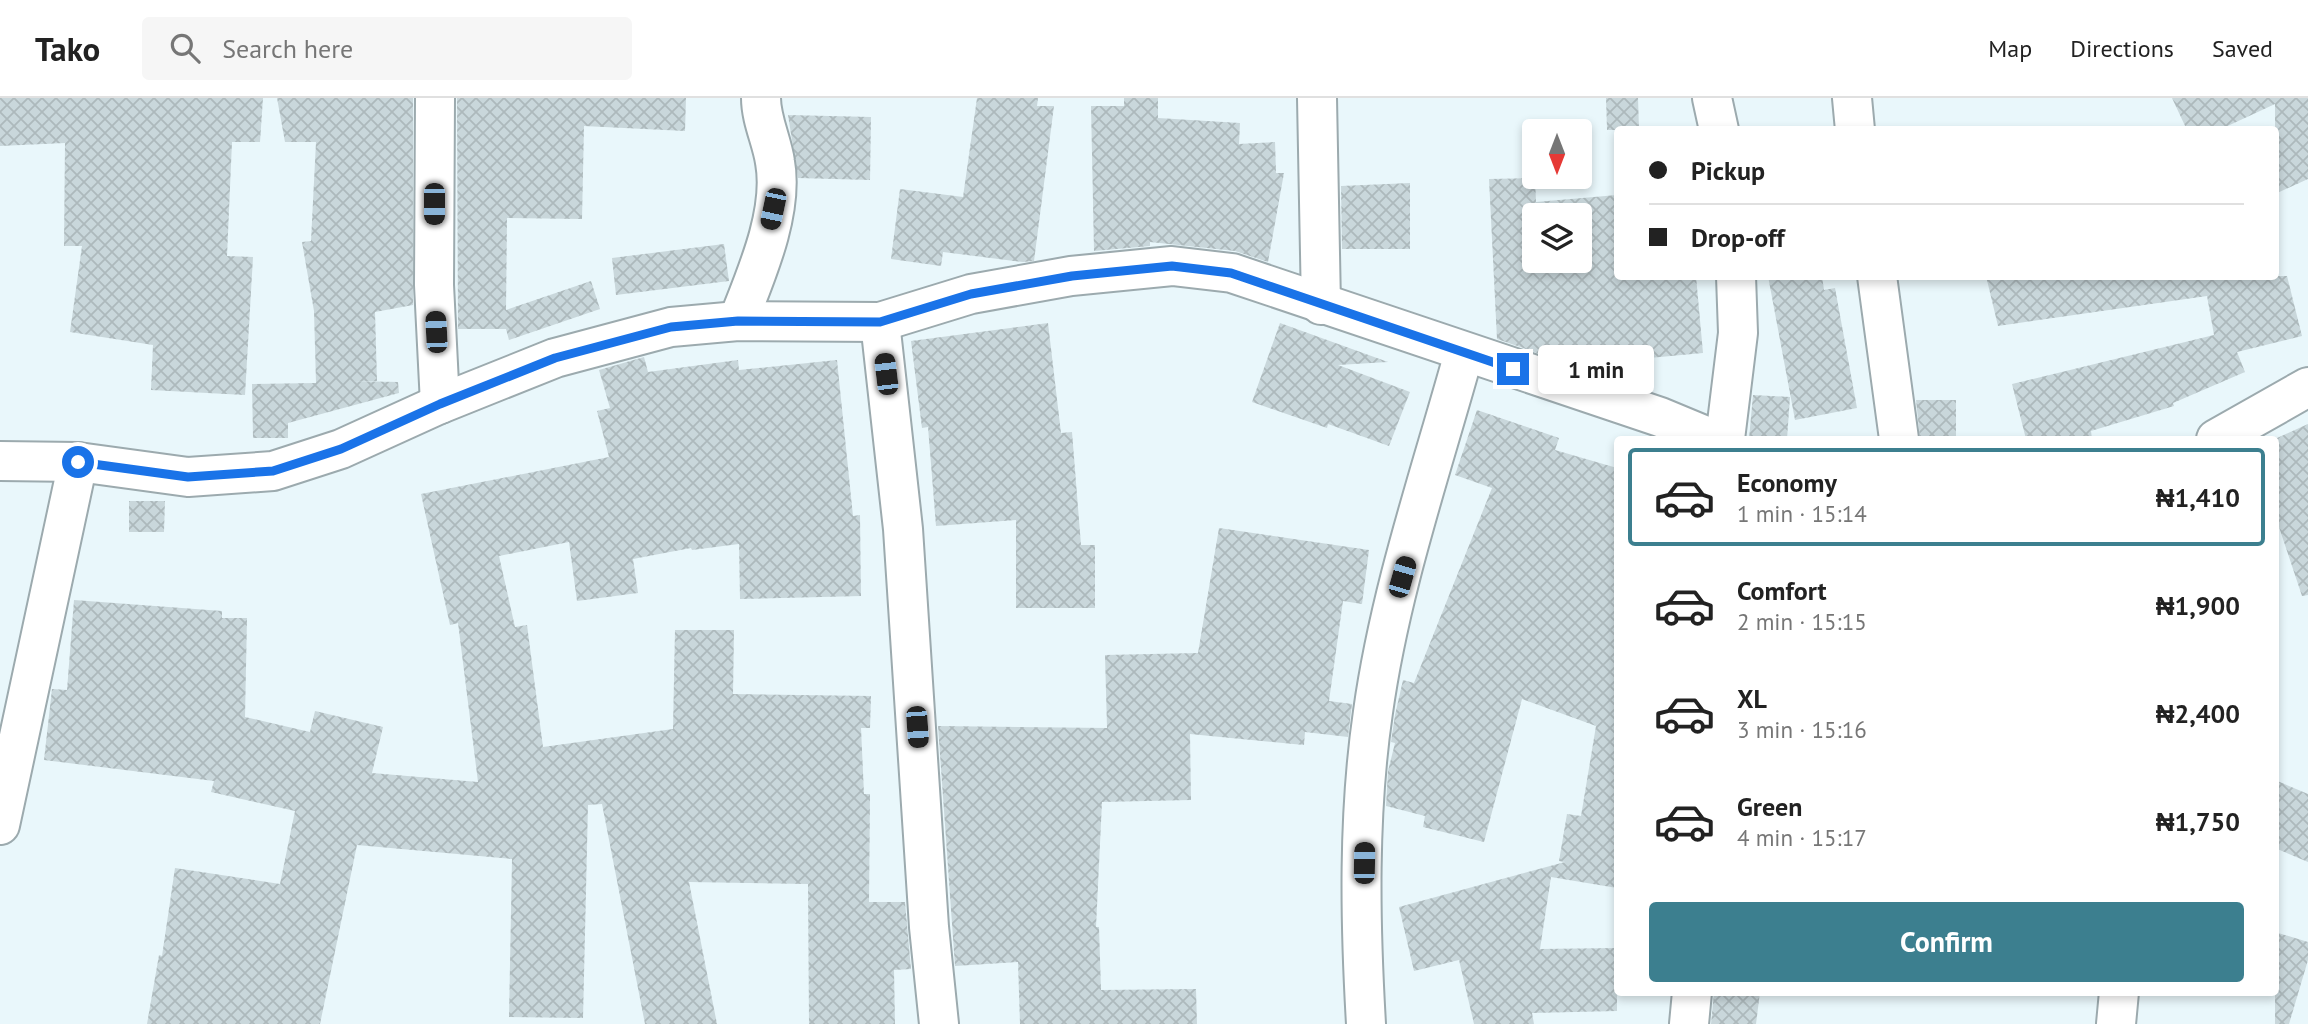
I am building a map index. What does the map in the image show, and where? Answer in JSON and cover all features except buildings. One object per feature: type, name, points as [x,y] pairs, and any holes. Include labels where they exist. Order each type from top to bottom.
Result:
[{"type":"street","points":[[435,98],[434,285],[440,404]]},
{"type":"street","points":[[738,321],[761,264],[777,186],[775,163],[761,98]]},
{"type":"street","points":[[1317,98],[1321,305]]},
{"type":"street","points":[[1712,98],[1718,126]]},
{"type":"street","points":[[1852,98],[1855,126]]},
{"type":"street","points":[[0,461],[78,462],[188,477],[273,471],[341,449],[440,404],[555,358],[671,327],[738,321],[880,322],[971,294],[1072,276],[1172,266],[1231,273],[1660,417],[1706,436]]},
{"type":"street","points":[[1725,436],[1738,332],[1736,280]]},
{"type":"street","points":[[1878,280],[1899,436]]},
{"type":"street","points":[[880,322],[903,529],[929,927],[939,1024]]},
{"type":"street","points":[[1366,1024],[1363,903],[1365,809],[1373,713],[1395,598],[1464,353]]},
{"type":"street","points":[[2221,436],[2308,387]]},
{"type":"street","points":[[0,825],[78,462]]},
{"type":"street","points":[[1689,1024],[1692,996]]},
{"type":"street","points":[[2116,1024],[2119,996]]},
{"type":"route","points":[[78,462],[188,477],[273,471],[341,449],[440,404],[555,358],[671,327],[738,321],[880,322],[971,294],[1072,276],[1172,266],[1231,273],[1513,369]]}]
